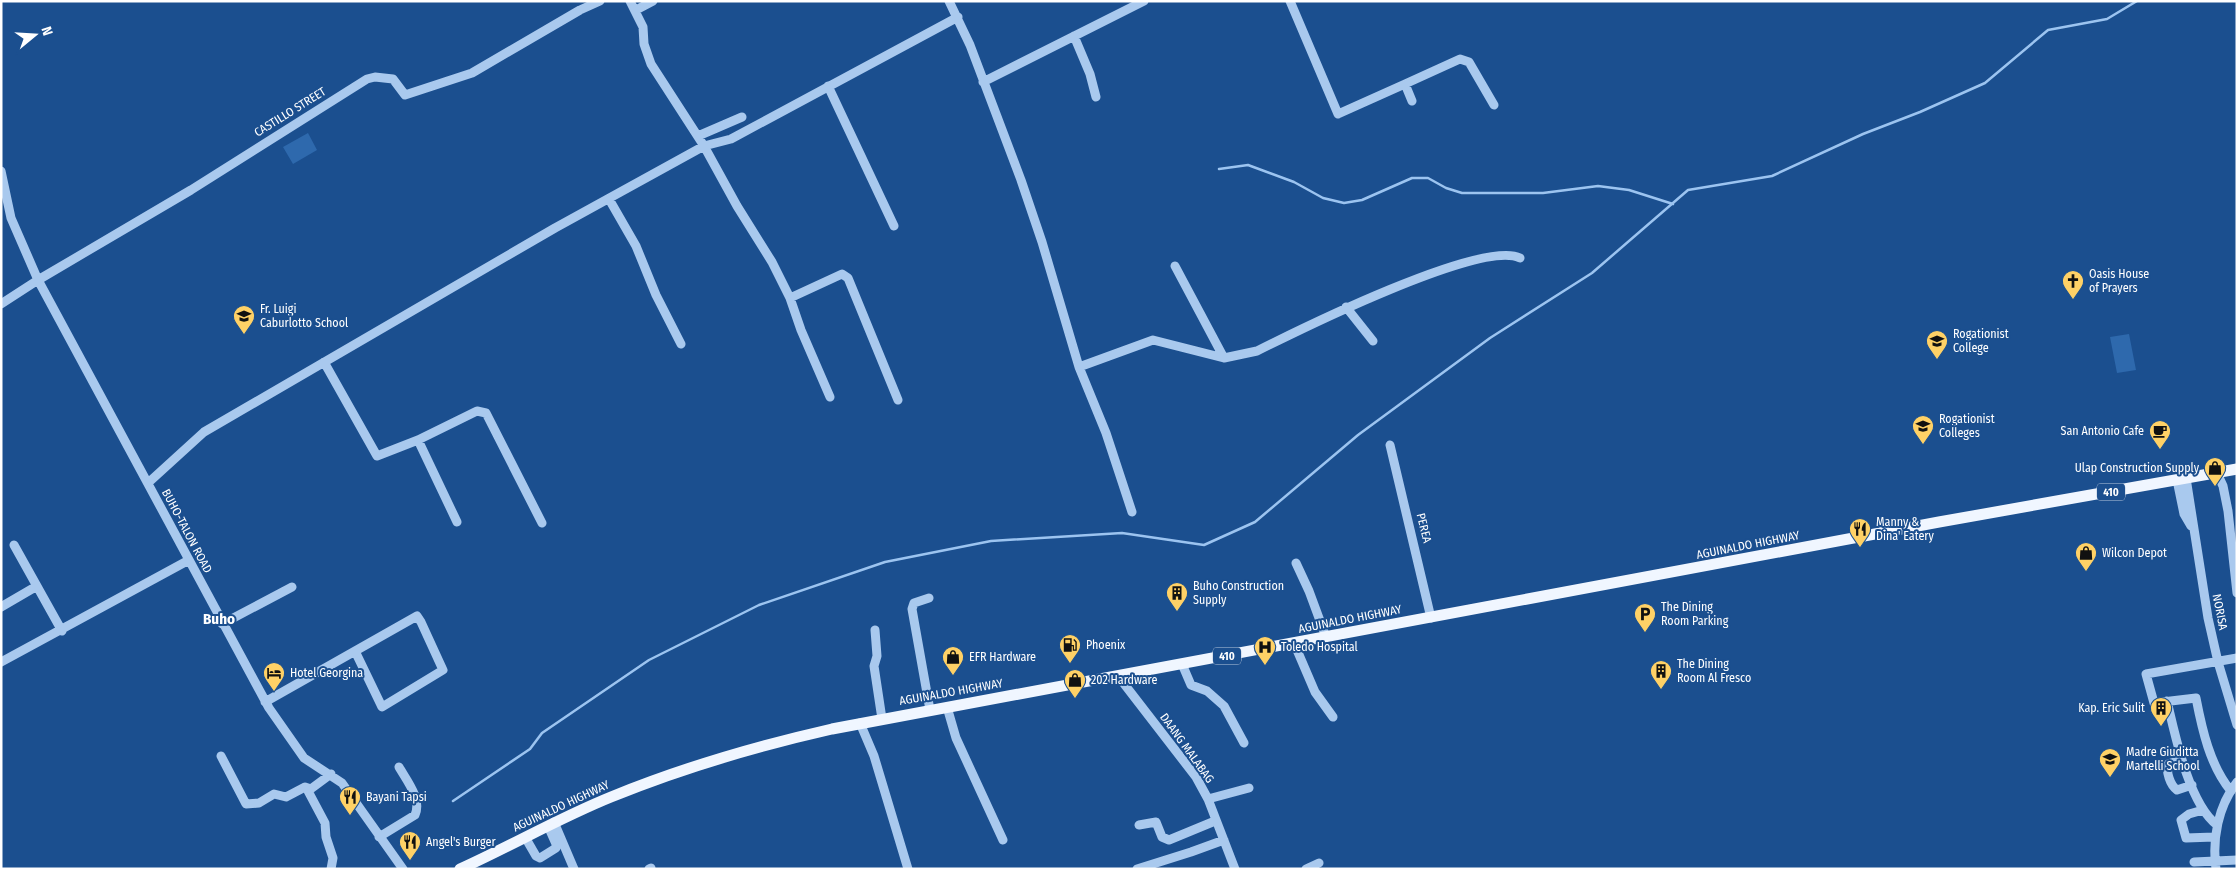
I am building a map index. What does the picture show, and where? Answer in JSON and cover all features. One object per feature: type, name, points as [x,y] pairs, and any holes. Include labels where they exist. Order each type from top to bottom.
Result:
[{"type":"main road","name":"AGUINALDO HIGHWAY","points":[[460,869],[551,824],[669,775],[794,738],[860,723],[1939,522],[2237,469]]},
{"type":"main road","name":"AGUINALDO HIGHWAY","points":[[469,869],[486,857]]},
{"type":"street","name":"CASTILLO STREET","points":[[1,304],[38,280],[191,190],[367,78],[375,76],[393,79],[405,95],[472,73],[580,10],[600,1]]},
{"type":"street","points":[[630,1],[643,27],[644,44],[651,64],[704,146],[790,298],[801,330],[830,397]]},
{"type":"street","points":[[636,10],[653,1]]},
{"type":"street","points":[[949,1],[958,17],[1024,189],[1079,367],[1106,433],[1132,512]]},
{"type":"street","points":[[1290,1],[1338,114],[1460,58],[1469,62],[1494,105]]},
{"type":"street","points":[[983,82],[1140,2]]},
{"type":"street","points":[[148,483],[204,432],[546,232],[704,146],[731,139],[958,17]]},
{"type":"street","points":[[1074,36],[1090,74],[1096,97]]},
{"type":"street","points":[[1405,84],[1412,102]]},
{"type":"street","points":[[828,86],[894,226]]},
{"type":"street","points":[[698,136],[742,117]]},
{"type":"street","name":"BUHO-TALON ROAD","points":[[1,172],[11,218],[38,280],[265,702],[304,758],[332,774],[355,798],[402,869]]},
{"type":"street","points":[[609,198],[636,246],[656,295],[681,344]]},
{"type":"street","points":[[1079,367],[1153,340],[1224,358],[1257,351],[1346,307],[1454,266],[1510,255],[1520,258]]},
{"type":"street","points":[[1176,266],[1224,358]]},
{"type":"street","points":[[790,298],[833,277],[842,274],[848,278],[898,400]]},
{"type":"street","points":[[1346,307],[1373,341]]},
{"type":"street","points":[[324,362],[377,456],[418,440],[477,411],[486,413],[542,524]]},
{"type":"street","points":[[418,440],[457,522]]},
{"type":"street","name":"PEREA","points":[[1390,445],[1431,618]]},
{"type":"street","points":[[2217,473],[2223,486],[2228,511],[2237,593]]},
{"type":"street","name":"NORISA","points":[[2182,479],[2184,514],[2193,531],[2208,618],[2218,662],[2237,725]]},
{"type":"street","points":[[14,545],[62,631]]},
{"type":"street","points":[[1,662],[62,631],[189,560]]},
{"type":"street","points":[[1296,563],[1309,591],[1326,637]]},
{"type":"street","points":[[1,607],[37,586]]},
{"type":"street","points":[[222,624],[292,587]]},
{"type":"street","points":[[929,598],[914,603],[912,609],[930,710]]},
{"type":"street","points":[[265,702],[355,651],[417,616],[443,670],[382,707],[355,651]]},
{"type":"street","points":[[875,630],[877,656],[874,666],[882,719]]},
{"type":"street","points":[[1294,643],[1315,692],[1333,717]]},
{"type":"street","points":[[2231,791],[2222,782],[2214,762],[2200,720],[2196,698],[2154,703],[2146,674],[2237,658]]},
{"type":"street","points":[[1182,664],[1191,685],[1207,691],[1228,711],[1244,743]]},
{"type":"street","name":"DAANG MALABAG","points":[[1118,676],[1190,768],[1208,799],[1235,869]]},
{"type":"street","points":[[2167,701],[2182,760],[2192,785],[2203,810],[2208,818],[2217,825]]},
{"type":"street","points":[[947,707],[956,738],[1003,840]]},
{"type":"street","points":[[860,723],[876,764],[908,869]]},
{"type":"street","points":[[221,756],[246,804],[259,803],[274,794],[286,797],[306,787],[311,789]]},
{"type":"street","points":[[2182,760],[2168,764],[2166,769],[2172,787],[2176,790],[2192,785]]},
{"type":"street","points":[[379,836],[415,815],[418,810],[415,794],[399,768]]},
{"type":"street","points":[[331,869],[333,858],[326,837],[326,823],[308,791],[332,774]]},
{"type":"street","points":[[2215,865],[2214,837],[2217,825],[2231,791],[2237,782]]},
{"type":"street","points":[[1208,799],[1249,788]]},
{"type":"street","points":[[2203,810],[2189,814],[2181,820],[2186,838],[2214,837]]},
{"type":"street","points":[[1139,825],[1156,822],[1164,840],[1169,840],[1215,821]]},
{"type":"street","points":[[525,837],[536,856],[540,858],[554,851],[556,844],[551,824]]},
{"type":"street","points":[[551,824],[574,869]]},
{"type":"street","points":[[1137,869],[1224,840]]},
{"type":"street","points":[[2194,862],[2215,865],[2237,860]]},
{"type":"street","points":[[1306,869],[1319,863]]},
{"type":"shaded area","points":[[308,133],[317,150],[293,164],[283,147]]},
{"type":"shaded area","points":[[2129,334],[2136,370],[2117,373],[2110,337]]},
{"type":"waterway","points":[[453,801],[530,749],[542,733],[649,660],[759,605],[885,562],[991,541],[1122,533],[1204,545],[1255,522],[1358,435],[1490,338],[1592,273],[1688,190],[1772,176],[1863,134],[1920,112],[1985,83],[2048,30],[2107,19],[2137,1]]},
{"type":"waterway","points":[[1219,169],[1248,165],[1294,182],[1323,198],[1344,203],[1362,200],[1412,178],[1428,178],[1446,188],[1462,193],[1543,193],[1598,186],[1629,190],[1673,204]]},
{"type":"place","name":"Oasis House of Prayers","points":[[2073,300]]},
{"type":"place","name":"Fr. Luigi Caburlotto School","points":[[244,335]]},
{"type":"place","name":"Rogationist College","points":[[1937,360]]},
{"type":"place","name":"Rogationist Colleges","points":[[1923,445]]},
{"type":"place","name":"San Antonio Cafe","points":[[2160,450]]},
{"type":"place","name":"Ulap Construction Supply","points":[[2215,487]]},
{"type":"place","name":"Manny & Dina' Eatery","points":[[1860,548]]},
{"type":"place","name":"Wilcon Depot","points":[[2086,572]]},
{"type":"place","name":"Buho Construction Supply","points":[[1177,612]]},
{"type":"place","name":"The Dining Room Parking","points":[[1645,633]]},
{"type":"place","name":"Phoenix","points":[[1070,664]]},
{"type":"place","name":"Toledo Hospital","points":[[1265,666]]},
{"type":"place","name":"EFR Hardware","points":[[953,676]]},
{"type":"place","name":"The Dining Room Al Fresco","points":[[1661,690]]},
{"type":"place","name":"Hotel Georgina","points":[[274,692]]},
{"type":"place","name":"202 Hardware","points":[[1075,699]]},
{"type":"place","name":"Kap. Eric Sulit","points":[[2161,727]]},
{"type":"place","name":"Madre Giuditta Martelli School","points":[[2110,778]]},
{"type":"place","name":"Bayani Tapsi","points":[[350,816]]},
{"type":"place","name":"Angel's Burger","points":[[410,861]]},
{"type":"district","name":"Buho","points":[[219,619]]}]
